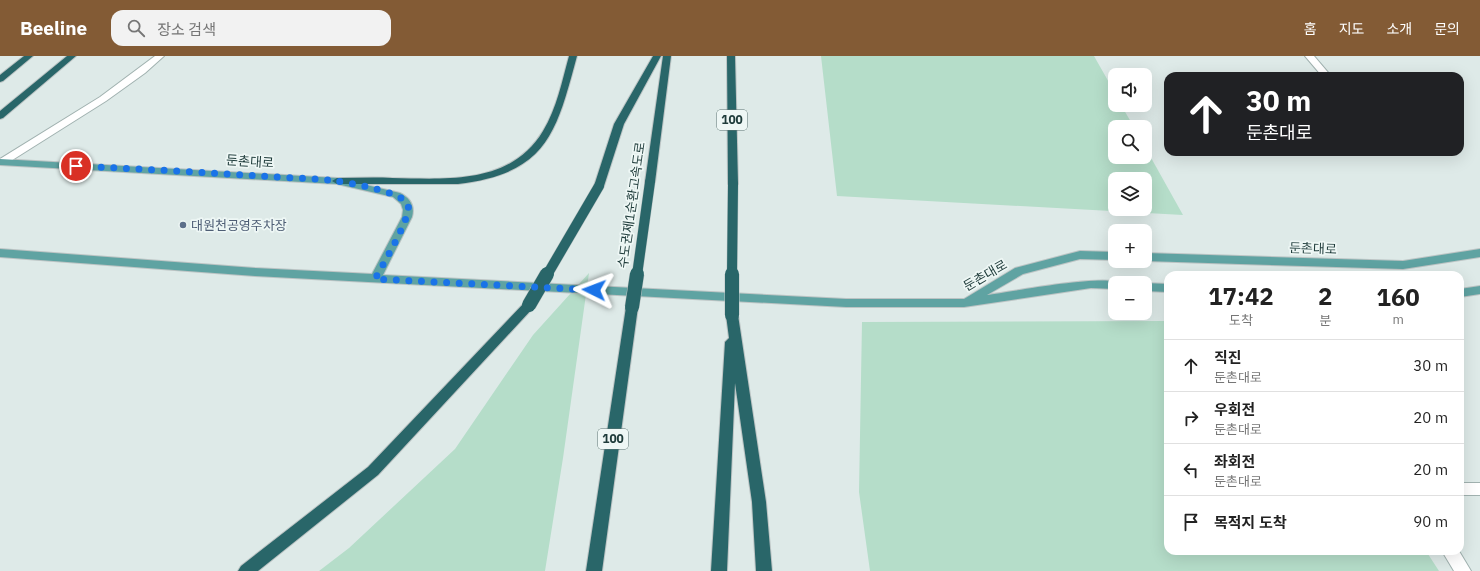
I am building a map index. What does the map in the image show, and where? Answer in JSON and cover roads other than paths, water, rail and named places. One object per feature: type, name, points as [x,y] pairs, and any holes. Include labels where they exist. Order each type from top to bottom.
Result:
[{"type":"highway","points":[[0,79],[29,56]]},
{"type":"highway","points":[[0,116],[72,56]]},
{"type":"highway","points":[[337,181],[397,180],[442,183],[467,181],[504,171],[518,164],[537,148],[552,124],[573,56]]},
{"type":"highway","points":[[246,571],[373,471],[529,305],[599,186],[619,124],[657,56]]},
{"type":"highway","name":"수도권제1순환고속도로","points":[[594,571],[667,56]]},
{"type":"highway","name":"100","points":[[719,571],[732,315],[733,184],[731,56]]},
{"type":"highway","points":[[732,315],[759,502],[764,571]]},
{"type":"main road","name":"둔촌대로","points":[[1,162],[180,170],[337,181],[396,195],[403,198],[408,204],[409,211],[375,279],[846,303],[964,303],[1091,284],[1108,285]]},
{"type":"main road","points":[[0,253],[255,272],[375,279]]},
{"type":"main road","name":"둔촌대로","points":[[1152,257],[1403,265],[1480,253]]},
{"type":"main road","name":"둔촌대로","points":[[964,303],[1019,271],[1080,255],[1108,256]]},
{"type":"main road","points":[[1152,287],[1164,288]]},
{"type":"main road","points":[[1464,292],[1480,290]]},
{"type":"street","points":[[1,162],[104,98],[125,84],[160,56]]},
{"type":"street","points":[[1309,56],[1324,72]]},
{"type":"street","points":[[1464,489],[1480,489]]},
{"type":"street","points":[[1453,555],[1463,571]]},
{"type":"place","name":"대원천공영주차장","points":[[183,225]]}]
